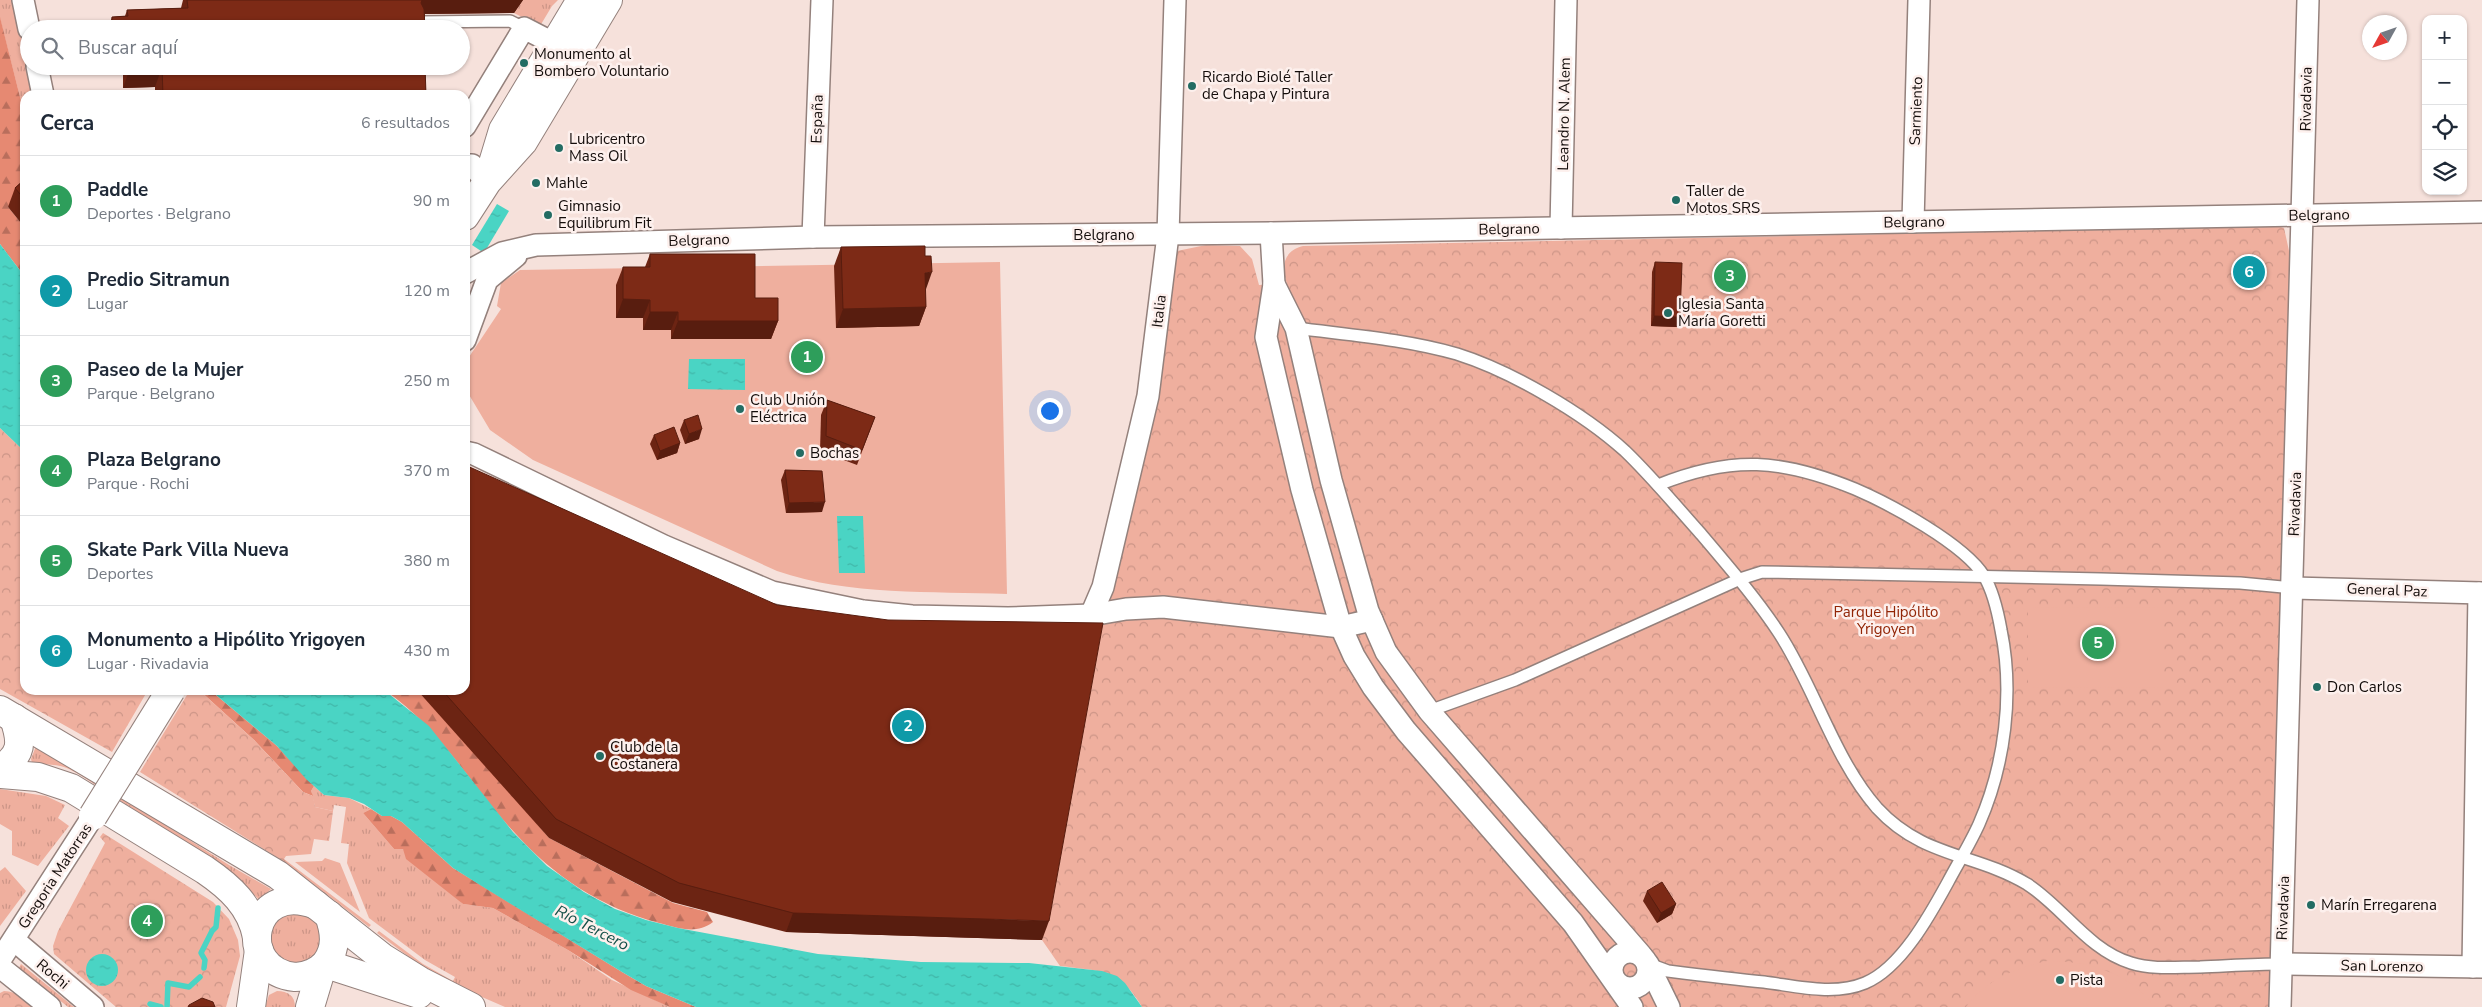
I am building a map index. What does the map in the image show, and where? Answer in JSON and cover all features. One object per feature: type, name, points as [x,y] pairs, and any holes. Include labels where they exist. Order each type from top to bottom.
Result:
[{"type":"main road","points":[[470,200],[476,181],[503,130],[581,0]]},
{"type":"main road","points":[[476,181],[523,142],[608,0]]},
{"type":"main road","points":[[93,816],[168,695]]},
{"type":"main road","points":[[0,769],[13,760],[19,747],[20,738],[7,714]]},
{"type":"main road","points":[[7,714],[278,875],[390,962],[471,1007]]},
{"type":"main road","points":[[0,774],[38,777],[71,788],[219,879],[241,901],[254,923],[258,943],[265,962],[274,970],[286,976],[305,975],[324,965],[458,1007]]},
{"type":"main road","points":[[251,1007],[258,943],[263,917],[278,903],[298,900],[324,911],[334,927],[335,940],[332,952],[324,965],[310,1007]]},
{"type":"street","points":[[23,0],[27,20]]},
{"type":"street","name":"España","points":[[813,237],[822,0]]},
{"type":"street","name":"Italia","points":[[1091,615],[1104,587],[1148,396],[1168,235],[1175,0]]},
{"type":"street","name":"Leandro N. Alem","points":[[1561,228],[1566,0]]},
{"type":"street","name":"Sarmiento","points":[[1913,222],[1919,0]]},
{"type":"street","name":"Rivadavia","points":[[2280,1007],[2308,0]]},
{"type":"street","points":[[470,118],[524,28],[555,44]]},
{"type":"street","points":[[39,75],[42,90]]},
{"type":"street","points":[[470,165],[472,165],[476,181]]},
{"type":"street","name":"Belgrano","points":[[470,270],[502,254],[536,245],[813,237],[1272,234],[2482,212]]},
{"type":"street","points":[[1272,234],[1274,284],[1266,337],[1302,490],[1341,627],[1362,671],[1406,731],[1573,923],[1632,1007]]},
{"type":"street","points":[[470,328],[488,280],[510,260],[536,245]]},
{"type":"street","points":[[1274,284],[1296,328],[1331,480],[1372,620],[1386,652],[1429,711],[1644,960],[1669,1007]]},
{"type":"street","points":[[470,451],[664,546],[772,592],[863,611],[894,615],[1008,618],[1091,615],[1126,609],[1163,607],[1341,627],[1372,620]]},
{"type":"street","name":"General Paz","points":[[2293,588],[2481,593]]},
{"type":"street","points":[[2478,967],[2481,593]]},
{"type":"street","name":"Gregoria Matorras","points":[[0,960],[93,816]]},
{"type":"street","name":"Rochi","points":[[14,940],[93,1007]]},
{"type":"street","points":[[1629,952],[1644,960],[1648,974],[1640,987],[1623,988],[1614,979],[1612,967],[1618,956],[1629,952]]},
{"type":"street","name":"San Lorenzo","points":[[2281,964],[2478,967]]},
{"type":"street","name":"Rochi","points":[[0,967],[50,1007]]},
{"type":"lane","points":[[470,21],[510,21],[524,28]]},
{"type":"lane","points":[[1296,328],[1411,344],[1458,355],[1507,375],[1589,422],[1623,450],[1658,485],[1740,579],[1778,631],[1799,666],[1846,762],[1867,796],[1904,833],[1924,844],[2016,878],[2031,887],[2100,947],[2130,963],[2158,968],[2281,964]]},
{"type":"lane","points":[[1644,960],[1668,971],[1822,989],[1852,987],[1867,982],[1892,962],[1923,927],[1978,825],[1995,776],[2008,694],[2006,656],[1998,614],[1984,577],[1968,558],[1935,532],[1880,500],[1818,474],[1788,466],[1727,465],[1695,471],[1658,485]]},
{"type":"lane","points":[[1429,711],[1515,680],[1740,579],[1762,572],[2230,583],[2293,588]]},
{"type":"green space","points":[[0,0],[14,0],[20,28],[20,75],[30,75],[33,90],[20,90],[20,97],[0,18]]},
{"type":"green space","points":[[523,0],[558,0],[552,6],[540,26],[514,13]]},
{"type":"green space","points":[[0,17],[20,97],[20,196],[8,207],[20,222],[20,270],[0,244]]},
{"type":"green space","name":"Parque Hipólito Yrigoyen","points":[[2278,226],[2284,228],[2291,260],[2272,1007],[1142,1007],[1126,985],[1108,974],[1060,966],[1042,940],[1096,643],[1177,251],[1206,245],[1240,246],[1252,259],[1259,285],[1287,284],[1284,272],[1285,260],[1296,248],[1303,246]]},
{"type":"green space","name":"Club Unión Eléctrica","points":[[1000,262],[1007,594],[891,591],[833,585],[804,579],[777,571],[533,460],[490,430],[470,396],[470,356],[501,309],[497,306],[501,283],[520,270]]},
{"type":"green space","points":[[0,428],[20,447],[20,695],[145,695],[112,752],[0,689]]},
{"type":"green space","points":[[2028,607],[2164,608],[2164,688],[2028,687]]},
{"type":"green space","points":[[187,695],[204,695],[254,740],[303,792],[313,796],[315,807],[333,811],[329,841],[314,839],[311,854],[286,856],[284,859],[371,925],[369,927],[283,861],[140,772]]},
{"type":"green space","points":[[204,695],[216,695],[277,746],[314,786],[311,791],[313,796],[303,792],[254,740]]},
{"type":"green space","points":[[391,695],[468,695],[537,824],[549,838],[673,903],[707,912],[713,922],[700,928],[687,929],[638,917],[598,899],[562,876],[545,863],[514,832],[438,739],[404,705]]},
{"type":"green space","points":[[36,746],[40,746],[229,865],[271,889],[259,900],[242,881],[227,869],[80,775],[61,766],[32,763],[31,759]]},
{"type":"green space","points":[[314,786],[324,795],[349,798],[371,809],[363,813],[394,849],[403,849],[463,904],[493,908],[568,950],[612,980],[670,1007],[505,1007],[452,984],[421,966],[377,933],[379,931],[423,964],[453,981],[455,977],[425,960],[369,918],[347,863],[349,844],[341,843],[346,807],[334,805],[333,811],[315,807],[311,791]]},
{"type":"green space","points":[[0,789],[46,796],[65,805],[58,818],[69,826],[38,866],[12,855],[12,831],[0,824]]},
{"type":"green space","points":[[371,809],[382,816],[391,816],[402,822],[453,868],[622,972],[646,986],[696,1007],[670,1007],[631,990],[568,950],[493,908],[463,904],[406,859],[403,849],[394,849],[363,813]]},
{"type":"green space","points":[[103,833],[213,902],[229,919],[238,940],[240,956],[226,1007],[116,1007],[54,954],[53,946],[58,931],[105,843],[100,837]]},
{"type":"green space","points":[[325,858],[340,863],[360,912],[295,862],[322,861]]},
{"type":"green space","points":[[5,867],[26,891],[0,926],[0,871]]},
{"type":"green space","points":[[296,913],[306,915],[314,920],[319,928],[321,938],[319,948],[314,956],[306,961],[296,963],[286,961],[278,956],[273,948],[271,938],[273,928],[278,920],[286,915]]},
{"type":"green space","name":"Pista","points":[[2047,961],[2078,963],[2107,971],[2133,985],[2155,1007],[1966,1007],[1982,989],[2002,976],[2024,967]]},
{"type":"green space","points":[[21,964],[74,1007],[68,1007],[19,968]]},
{"type":"green space","points":[[4,991],[21,996],[36,1007],[0,1007],[0,993]]},
{"type":"green space","points":[[277,991],[290,995],[294,1000],[295,1007],[265,1007],[269,995]]},
{"type":"water","points":[[497,204],[509,211],[484,253],[472,245]]},
{"type":"water","points":[[0,244],[20,270],[20,447],[0,428]]},
{"type":"water","points":[[689,359],[745,359],[745,390],[688,389]]},
{"type":"water","points":[[837,516],[863,516],[865,573],[839,573]]},
{"type":"water","name":"Río Tercero","points":[[216,695],[390,695],[429,726],[513,832],[547,866],[584,892],[615,909],[646,920],[678,928],[818,954],[921,962],[1029,963],[1102,971],[1117,976],[1125,983],[1142,1007],[696,1007],[646,986],[480,885],[453,868],[402,822],[391,816],[382,816],[364,804],[349,798],[324,795],[306,779],[277,746]]},
{"type":"water","points":[[102,954],[113,959],[118,970],[113,981],[102,986],[91,981],[86,970],[91,959]]},
{"type":"building","points":[[187,0],[422,0],[425,20],[112,20],[112,17],[128,16],[127,10],[188,8]]},
{"type":"building","points":[[162,75],[425,75],[426,90],[163,90]]},
{"type":"building","points":[[20,184],[20,194],[15,188]]},
{"type":"building","points":[[925,246],[925,256],[931,256],[932,272],[925,273],[926,307],[843,309],[841,247]]},
{"type":"building","points":[[650,254],[755,254],[755,298],[778,298],[778,321],[678,321],[678,312],[650,312],[650,300],[623,299],[623,267],[650,267]]},
{"type":"building","points":[[1655,262],[1682,263],[1680,317],[1654,316]]},
{"type":"building","points":[[827,400],[875,417],[862,450],[826,436]]},
{"type":"building","points":[[698,415],[702,429],[689,434],[684,420]]},
{"type":"building","points":[[674,427],[680,443],[660,451],[654,435]]},
{"type":"building","points":[[470,467],[777,605],[888,620],[1103,623],[1049,921],[793,913],[679,883],[556,819],[446,695],[470,695]]},
{"type":"building","points":[[785,470],[822,471],[825,502],[789,503]]},
{"type":"building","points":[[1662,882],[1676,904],[1661,913],[1647,891]]},
{"type":"building","points":[[202,998],[213,1002],[215,1007],[188,1007],[189,1005]]},
{"type":"waterway","points":[[204,968],[205,960],[201,953],[216,927],[218,908]]},
{"type":"waterway","points":[[167,1007],[168,983],[189,987],[200,977]]},
{"type":"waterway","points":[[150,1004],[161,1007]]},
{"type":"place","name":"Monumento al Bombero Voluntario","points":[[524,63]]},
{"type":"place","name":"Ricardo Biolé Taller de Chapa y Pintura","points":[[1192,86]]},
{"type":"place","name":"Lubricentro Mass Oil","points":[[559,148]]},
{"type":"place","name":"Mahle","points":[[536,183]]},
{"type":"place","name":"Taller de Motos SRS","points":[[1676,200]]},
{"type":"place","name":"Gimnasio Equilibrum Fit","points":[[548,215]]},
{"type":"place","name":"Monumento a Hipólito Yrigoyen","points":[[2249,272]]},
{"type":"place","name":"Paseo de la Mujer","points":[[1730,276]]},
{"type":"place","name":"Iglesia Santa María Goretti","points":[[1668,313]]},
{"type":"place","name":"Paddle","points":[[807,357]]},
{"type":"place","name":"Club Unión Eléctrica","points":[[740,409]]},
{"type":"place","name":"Bochas","points":[[800,453]]},
{"type":"place","name":"Skate Park Villa Nueva","points":[[2098,643]]},
{"type":"place","name":"Don Carlos","points":[[2317,687]]},
{"type":"place","name":"Predio Sitramun","points":[[908,726]]},
{"type":"place","name":"Club de la Costanera","points":[[600,756]]},
{"type":"place","name":"Marín Erregarena","points":[[2311,905]]},
{"type":"place","name":"Plaza Belgrano","points":[[147,921]]},
{"type":"place","name":"Pista","points":[[2060,980]]}]
